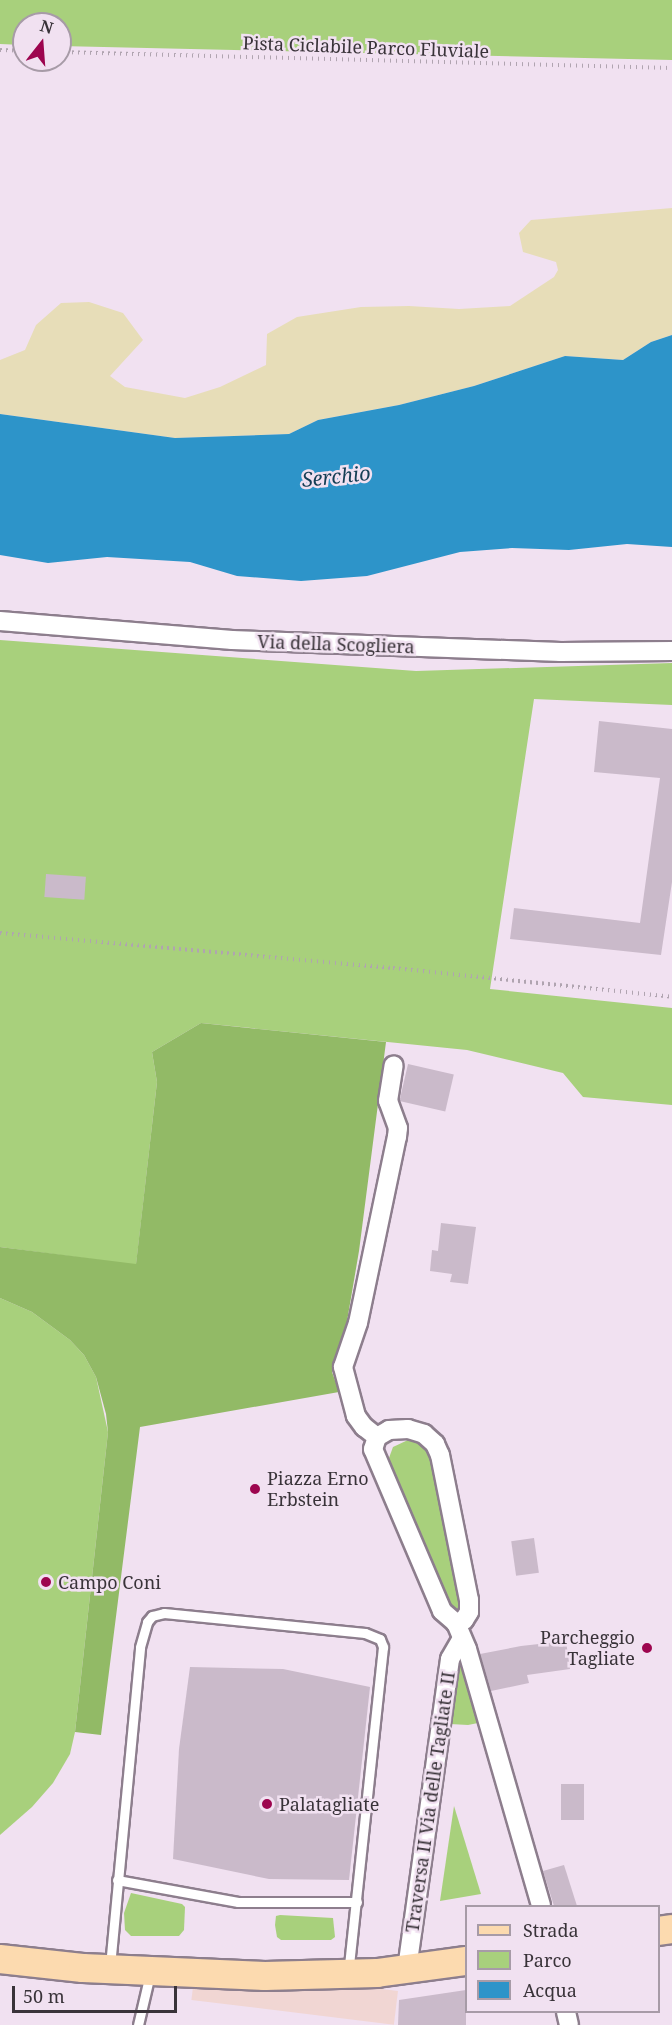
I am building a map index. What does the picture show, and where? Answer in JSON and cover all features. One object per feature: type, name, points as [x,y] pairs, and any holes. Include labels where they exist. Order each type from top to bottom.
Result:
[{"type":"main road","points":[[14,1960],[110,1970],[266,1976],[348,1974],[465,1961]]},
{"type":"street","name":"Via della Scogliera","points":[[0,621],[256,640],[561,652],[672,651]]},
{"type":"street","points":[[394,1065],[388,1101],[398,1128],[397,1137],[358,1323],[343,1367],[356,1416],[364,1427],[377,1437],[373,1449],[442,1611],[459,1631],[541,1905]]},
{"type":"street","name":"Traversa II Via delle Tagliate II","points":[[377,1437],[389,1430],[408,1429],[424,1434],[435,1444],[440,1455],[469,1600],[469,1612],[459,1631],[450,1659],[407,1969]]},
{"type":"street","points":[[0,1973],[14,1960]]},
{"type":"lane","points":[[110,1970],[140,1647],[147,1622],[164,1613],[365,1633],[380,1639],[383,1647],[348,1974]]},
{"type":"lane","points":[[117,1880],[238,1902],[357,1902]]},
{"type":"lane","points":[[138,2025],[150,1972]]},
{"type":"path","name":"Pista Ciclabile Parco Fluviale","points":[[72,52],[672,68]]},
{"type":"path","points":[[0,933],[393,968],[672,997]]},
{"type":"shaded area","points":[[196,1966],[398,1991],[394,2025],[191,2000]]},
{"type":"green space","points":[[0,0],[672,0],[672,60],[72,46],[72,12],[12,12],[12,44],[0,44]]},
{"type":"green space","points":[[0,640],[416,671],[672,663],[672,705],[534,699],[490,989],[672,1008],[672,1105],[583,1097],[563,1073],[467,1050],[201,1023],[152,1052],[157,1082],[136,1265],[0,1247]]},
{"type":"green space","points":[[201,1023],[386,1042],[359,1251],[345,1333],[332,1372],[339,1392],[140,1427],[101,1735],[75,1732],[108,1432],[106,1414],[96,1377],[84,1355],[70,1340],[32,1312],[0,1298],[0,1247],[136,1264],[157,1082],[152,1052]]},
{"type":"green space","name":"Campo Coni","points":[[0,1298],[32,1312],[70,1340],[84,1355],[96,1377],[108,1432],[75,1732],[70,1754],[53,1783],[32,1807],[0,1835]]},
{"type":"green space","points":[[408,1440],[420,1440],[429,1449],[464,1599],[458,1609],[448,1608],[390,1467],[389,1458],[393,1447]]},
{"type":"green space","points":[[464,1659],[483,1722],[468,1725],[450,1724],[460,1663]]},
{"type":"green space","points":[[454,1806],[481,1894],[440,1901]]},
{"type":"green space","points":[[131,1893],[182,1904],[185,1907],[184,1930],[179,1936],[131,1936],[125,1930],[124,1913]]},
{"type":"green space","points":[[276,1916],[333,1918],[335,1937],[331,1940],[281,1940],[277,1937],[275,1925]]},
{"type":"sand","points":[[672,208],[672,335],[651,342],[623,360],[565,356],[474,386],[399,405],[318,420],[289,434],[175,438],[0,414],[0,360],[25,350],[36,325],[61,303],[89,302],[123,313],[143,340],[110,376],[125,387],[185,398],[220,387],[266,365],[267,334],[297,317],[361,307],[409,306],[459,309],[510,306],[554,277],[558,270],[556,262],[523,252],[519,233],[531,220]]},
{"type":"water","name":"Serchio","points":[[672,335],[672,547],[627,544],[569,550],[512,548],[460,552],[367,576],[301,581],[237,576],[190,562],[107,557],[48,563],[0,555],[0,414],[175,438],[289,434],[318,420],[399,405],[474,386],[565,356],[623,360],[651,342]]},
{"type":"building","points":[[599,721],[672,729],[672,882],[661,955],[510,939],[514,908],[640,923],[660,778],[594,772]]},
{"type":"building","points":[[46,874],[86,877],[84,900],[44,897]]},
{"type":"building","points":[[408,1064],[454,1075],[445,1112],[399,1101]]},
{"type":"building","points":[[441,1223],[476,1227],[468,1284],[450,1282],[452,1274],[430,1271],[432,1250],[438,1251]]},
{"type":"building","points":[[534,1538],[539,1573],[516,1576],[511,1541]]},
{"type":"building","points":[[566,1641],[570,1669],[527,1675],[529,1683],[491,1691],[480,1654]]},
{"type":"building","name":"Palatagliate","points":[[190,1667],[283,1669],[370,1687],[349,1880],[269,1879],[173,1859],[179,1749]]},
{"type":"building","points":[[561,1784],[584,1784],[584,1820],[561,1820]]},
{"type":"building","points":[[564,1865],[577,1905],[554,1905],[543,1871]]},
{"type":"building","points":[[465,1990],[466,2025],[398,2025],[399,2000]]},
{"type":"place","name":"Piazza Erno Erbstein","points":[[255,1489]]},
{"type":"place","name":"Campo Coni","points":[[46,1582]]},
{"type":"place","name":"Parcheggio Tagliate","points":[[647,1648]]},
{"type":"place","name":"Palatagliate","points":[[267,1804]]}]
